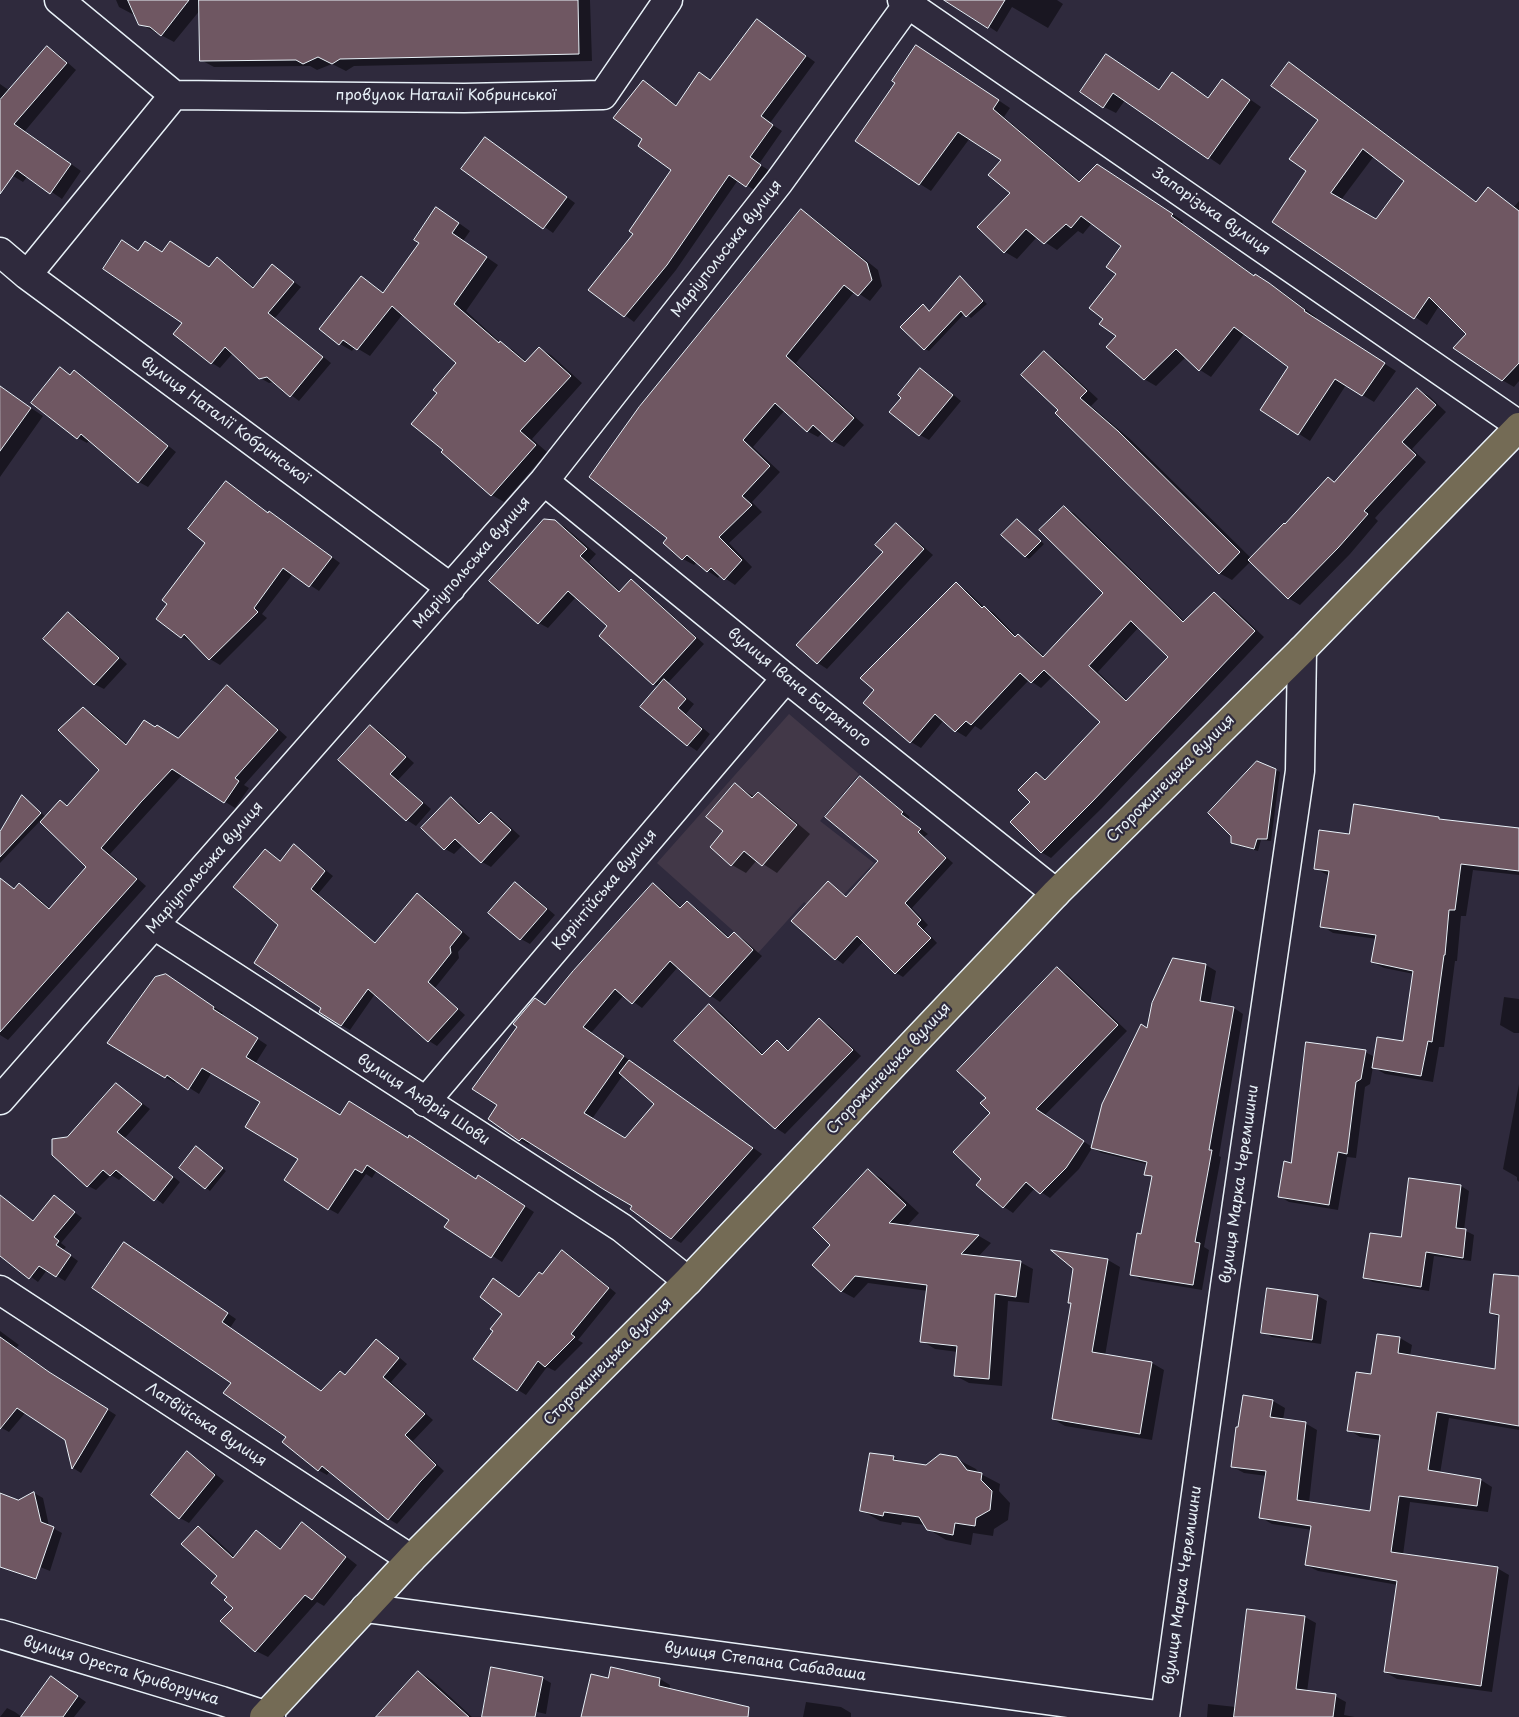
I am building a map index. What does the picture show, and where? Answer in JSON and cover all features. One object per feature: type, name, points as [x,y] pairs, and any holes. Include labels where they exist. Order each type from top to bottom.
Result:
[{"type":"main road","name":"Сторожинецька вулиця","points":[[267,1716],[411,1559],[688,1281],[1056,893],[1302,650],[1519,426]]},
{"type":"street","points":[[28,275],[174,96],[59,0]]},
{"type":"street","name":"провулок Наталії Кобринської","points":[[174,96],[464,98],[602,95],[668,0]]},
{"type":"street","name":"Запорізька вулиця","points":[[907,2],[1519,426]]},
{"type":"street","name":"Маріупольська вулиця","points":[[0,1100],[544,481],[780,182],[907,2]]},
{"type":"street","name":"вулиця Наталії Кобринської","points":[[0,252],[28,275],[451,588]]},
{"type":"street","name":"вулиця Івана Багряного","points":[[544,481],[786,678],[1056,893]]},
{"type":"street","name":"вулиця Марка Черемшини","points":[[1165,1716],[1227,1267],[1300,771],[1302,650]]},
{"type":"street","name":"Карінтійська вулиця","points":[[425,1102],[786,678]]},
{"type":"street","name":"вулиця Андрія Шови","points":[[154,925],[622,1228],[688,1281]]},
{"type":"street","name":"Латвійська вулиця","points":[[0,1290],[411,1559]]},
{"type":"street","name":"вулиця Степана Сабадаша","points":[[365,1608],[1165,1716]]},
{"type":"street","name":"вулиця Ореста Криворучка","points":[[0,1634],[267,1716]]},
{"type":"shaded area","points":[[789,714],[859,774],[820,821],[874,863],[823,916],[804,902],[758,953],[657,863]]},
{"type":"building","points":[[128,0],[189,0],[161,36],[150,27],[139,25]]},
{"type":"building","points":[[199,0],[578,0],[579,54],[340,59],[332,64],[318,57],[303,64],[296,60],[200,61]]},
{"type":"building","points":[[944,0],[1005,0],[988,28]]},
{"type":"building","points":[[757,19],[806,56],[761,116],[773,125],[750,157],[761,165],[746,187],[729,175],[667,265],[624,317],[588,290],[633,234],[629,231],[671,170],[638,146],[642,139],[613,118],[643,80],[676,106],[699,72],[710,80]]},
{"type":"building","points":[[916,45],[999,100],[993,109],[1079,182],[1097,164],[1173,214],[1171,216],[1254,276],[1255,274],[1269,283],[1304,311],[1385,363],[1362,396],[1335,379],[1298,435],[1260,410],[1288,367],[1234,327],[1199,371],[1176,349],[1144,380],[1106,347],[1116,336],[1099,324],[1103,319],[1089,308],[1116,274],[1106,267],[1121,246],[1081,216],[1071,228],[1066,224],[1044,244],[1026,229],[1004,253],[977,227],[1010,193],[988,175],[1001,160],[958,132],[919,185],[855,141],[895,83],[892,81]]},
{"type":"building","points":[[47,46],[67,63],[14,124],[71,164],[50,194],[17,170],[0,194],[0,100]]},
{"type":"building","points":[[1106,54],[1159,90],[1172,72],[1208,98],[1222,79],[1250,100],[1208,159],[1113,93],[1103,108],[1080,92]]},
{"type":"building","points":[[1289,62],[1476,202],[1488,187],[1519,211],[1519,363],[1502,381],[1453,348],[1466,334],[1429,297],[1414,319],[1272,222],[1306,171],[1289,159],[1318,120],[1271,86]],"holes":[[[1363,149],[1404,181],[1376,219],[1331,193]]]},
{"type":"building","points":[[485,137],[567,197],[543,229],[461,169]]},
{"type":"building","points":[[436,207],[459,223],[452,233],[487,257],[454,304],[499,343],[500,341],[525,362],[539,347],[571,376],[520,431],[536,445],[491,496],[441,452],[443,450],[411,424],[437,393],[433,390],[456,363],[392,306],[357,350],[343,340],[339,345],[319,329],[361,276],[383,293],[419,243],[414,240]]},
{"type":"building","points":[[801,209],[867,263],[872,280],[858,296],[844,285],[786,356],[854,418],[832,442],[813,425],[807,432],[775,403],[743,440],[770,466],[742,496],[752,505],[719,537],[742,560],[724,580],[711,568],[707,572],[687,555],[682,560],[663,543],[667,538],[589,477],[639,407]]},
{"type":"building","points":[[122,240],[138,251],[145,241],[162,252],[170,241],[209,267],[217,257],[253,288],[272,264],[294,282],[268,313],[323,357],[290,397],[267,377],[259,379],[225,347],[211,364],[173,334],[182,323],[103,269]]},
{"type":"building","points":[[960,276],[983,301],[966,317],[961,311],[924,350],[900,327],[923,304],[929,311]]},
{"type":"building","points":[[1044,351],[1087,391],[1080,398],[1118,431],[1240,552],[1219,574],[1055,413],[1058,410],[1021,375]]},
{"type":"building","points":[[60,367],[70,375],[74,370],[168,446],[138,483],[81,434],[77,439],[31,403]]},
{"type":"building","points":[[920,368],[953,395],[919,436],[889,412],[901,398],[898,395]]},
{"type":"building","points":[[0,386],[31,408],[0,451]]},
{"type":"building","points":[[1417,388],[1436,405],[1402,442],[1416,455],[1364,511],[1368,514],[1338,548],[1288,599],[1248,560],[1285,524],[1328,477],[1334,482]]},
{"type":"building","points":[[226,481],[268,513],[269,511],[332,557],[309,587],[283,568],[254,608],[258,612],[209,660],[184,634],[181,638],[156,619],[167,604],[162,600],[205,543],[188,529]]},
{"type":"building","points":[[1064,506],[1183,622],[1214,592],[1255,631],[1041,853],[1010,822],[1030,802],[1018,790],[1036,772],[1045,780],[1100,722],[1044,670],[1031,683],[1020,673],[971,725],[966,721],[955,732],[935,714],[910,743],[863,703],[874,690],[860,678],[956,582],[982,608],[984,606],[1015,637],[1018,634],[1043,657],[1103,593],[1039,530]],"holes":[[[1131,621],[1168,657],[1126,701],[1089,666]]]},
{"type":"building","points":[[544,519],[555,520],[587,549],[580,556],[619,592],[631,579],[696,638],[653,685],[599,636],[607,626],[568,591],[538,624],[489,581]]},
{"type":"building","points":[[1017,519],[1041,541],[1025,557],[1001,535]]},
{"type":"building","points":[[896,523],[924,549],[817,664],[796,645],[883,552],[875,545]]},
{"type":"building","points":[[68,612],[119,658],[94,685],[43,639]]},
{"type":"building","points":[[664,679],[686,699],[678,708],[702,729],[687,746],[640,707]]},
{"type":"building","points":[[227,685],[278,730],[235,778],[239,781],[224,803],[172,769],[141,802],[101,848],[137,879],[0,1032],[0,878],[14,889],[19,883],[49,909],[86,867],[40,822],[60,800],[67,806],[99,770],[58,730],[83,707],[126,745],[144,720],[155,727],[157,725],[178,738]]},
{"type":"building","points":[[370,725],[406,757],[390,774],[423,803],[406,821],[338,760]]},
{"type":"building","points":[[1257,761],[1276,769],[1267,839],[1257,839],[1254,849],[1231,843],[1231,836],[1208,813]]},
{"type":"building","points":[[860,776],[903,812],[901,814],[921,829],[918,832],[946,858],[905,903],[921,920],[917,924],[931,938],[895,974],[857,936],[835,960],[791,921],[828,881],[846,897],[878,861],[825,817]]},
{"type":"building","points":[[735,783],[752,798],[758,792],[797,825],[762,866],[744,851],[731,866],[710,847],[723,831],[706,817]]},
{"type":"building","points":[[22,795],[41,813],[0,857],[0,832]]},
{"type":"building","points":[[451,797],[479,824],[491,812],[511,830],[481,863],[455,839],[444,850],[421,828]]},
{"type":"building","points":[[1354,804],[1439,817],[1439,819],[1519,828],[1519,871],[1461,864],[1455,910],[1449,910],[1445,955],[1432,1042],[1428,1041],[1421,1076],[1372,1068],[1377,1037],[1403,1041],[1413,971],[1371,962],[1376,935],[1320,927],[1329,871],[1314,869],[1319,830],[1349,834]]},
{"type":"building","points":[[294,844],[325,871],[311,889],[375,943],[417,893],[462,932],[450,947],[451,953],[428,982],[458,1009],[428,1042],[368,989],[341,1026],[319,1012],[321,1008],[254,963],[278,925],[233,887],[265,849],[280,861]]},
{"type":"building","points":[[515,882],[547,909],[520,940],[488,913]]},
{"type":"building","points":[[653,883],[680,908],[687,901],[728,938],[734,932],[753,950],[710,997],[670,961],[632,1004],[615,989],[583,1027],[624,1056],[584,1113],[625,1138],[654,1104],[619,1073],[629,1060],[753,1148],[671,1239],[630,1209],[632,1206],[522,1138],[519,1141],[488,1119],[497,1105],[472,1089],[517,1027],[513,1024],[535,998],[545,1005],[573,971]]},
{"type":"building","points":[[1173,958],[1206,964],[1200,1001],[1234,1007],[1209,1150],[1212,1150],[1195,1242],[1200,1243],[1193,1285],[1130,1275],[1137,1233],[1141,1234],[1152,1176],[1144,1175],[1147,1162],[1091,1148],[1102,1104],[1141,1024],[1147,1028],[1152,1003]]},
{"type":"building","points":[[1057,967],[1118,1025],[1036,1109],[1084,1141],[1066,1168],[1040,1194],[1026,1182],[1003,1208],[976,1185],[981,1179],[953,1152],[990,1113],[980,1103],[986,1098],[957,1071]]},
{"type":"building","points":[[166,974],[214,1007],[213,1009],[258,1038],[246,1057],[340,1115],[349,1101],[408,1138],[409,1135],[476,1179],[478,1175],[525,1206],[491,1258],[444,1227],[449,1220],[367,1165],[362,1173],[355,1169],[328,1210],[284,1180],[298,1159],[245,1127],[260,1102],[202,1068],[188,1090],[167,1075],[165,1078],[107,1043],[155,977]]},
{"type":"building","points":[[709,1004],[762,1055],[777,1040],[788,1051],[819,1018],[853,1050],[775,1129],[674,1041]]},
{"type":"building","points":[[1306,1042],[1366,1050],[1361,1079],[1356,1082],[1347,1154],[1338,1152],[1329,1205],[1278,1197],[1284,1161],[1291,1163]]},
{"type":"building","points":[[116,1083],[142,1104],[117,1132],[173,1177],[154,1201],[116,1170],[110,1176],[103,1170],[87,1187],[52,1155],[52,1139],[67,1137]]},
{"type":"building","points":[[196,1146],[223,1168],[205,1189],[179,1168]]},
{"type":"building","points":[[868,1169],[906,1205],[889,1223],[979,1235],[961,1254],[1021,1261],[1016,1297],[995,1294],[989,1379],[954,1376],[957,1346],[920,1342],[927,1285],[855,1276],[841,1292],[812,1265],[830,1245],[813,1228]]},
{"type":"building","points":[[1409,1178],[1461,1185],[1456,1228],[1466,1229],[1463,1258],[1426,1252],[1421,1287],[1363,1278],[1370,1233],[1401,1237]]},
{"type":"building","points":[[0,1195],[33,1221],[54,1195],[75,1212],[54,1237],[59,1241],[56,1245],[71,1255],[56,1277],[39,1266],[29,1279],[0,1256]]},
{"type":"building","points":[[124,1242],[228,1313],[222,1322],[321,1391],[340,1371],[345,1375],[376,1339],[399,1358],[383,1377],[425,1414],[405,1435],[436,1465],[388,1520],[322,1466],[318,1471],[282,1442],[286,1437],[223,1393],[231,1383],[92,1288]]},
{"type":"building","points":[[562,1250],[609,1288],[571,1334],[575,1337],[545,1367],[538,1361],[517,1391],[473,1359],[493,1331],[490,1329],[502,1314],[480,1297],[493,1278],[519,1297],[539,1272],[542,1274]]},
{"type":"building","points":[[1051,1250],[1108,1259],[1092,1352],[1152,1362],[1140,1434],[1052,1419],[1071,1303],[1068,1303],[1073,1269]]},
{"type":"building","points":[[1494,1274],[1519,1276],[1519,1426],[1437,1412],[1428,1470],[1481,1479],[1477,1506],[1399,1496],[1391,1552],[1498,1567],[1481,1686],[1384,1672],[1397,1581],[1305,1565],[1311,1526],[1259,1518],[1266,1471],[1231,1467],[1236,1427],[1238,1427],[1243,1395],[1273,1400],[1270,1417],[1306,1422],[1297,1500],[1370,1511],[1380,1435],[1347,1431],[1356,1372],[1371,1374],[1377,1334],[1400,1337],[1398,1353],[1495,1369],[1499,1315],[1490,1313]]},
{"type":"building","points":[[1267,1288],[1318,1295],[1312,1340],[1261,1333]]},
{"type":"building","points":[[0,1337],[49,1372],[108,1409],[72,1469],[65,1440],[17,1408],[0,1429]]},
{"type":"building","points":[[187,1451],[215,1475],[179,1519],[151,1495]]},
{"type":"building","points":[[870,1453],[894,1456],[893,1460],[926,1465],[940,1454],[957,1457],[967,1470],[982,1473],[981,1480],[992,1491],[990,1510],[976,1518],[975,1526],[955,1523],[953,1535],[927,1530],[919,1517],[884,1512],[883,1516],[860,1511]]},
{"type":"building","points":[[34,1492],[41,1522],[54,1527],[36,1579],[0,1567],[0,1493],[18,1500]]},
{"type":"building","points":[[302,1522],[346,1557],[312,1600],[305,1595],[255,1652],[220,1621],[233,1608],[224,1600],[227,1597],[211,1583],[217,1576],[181,1544],[198,1526],[233,1558],[256,1530],[280,1549]]},
{"type":"building","points":[[1247,1609],[1305,1616],[1296,1689],[1336,1694],[1333,1717],[1234,1717]]},
{"type":"building","points":[[491,1667],[543,1677],[535,1717],[482,1717]]},
{"type":"building","points":[[611,1667],[660,1678],[659,1686],[749,1707],[748,1717],[581,1717],[591,1674],[608,1678]]},
{"type":"building","points":[[418,1671],[469,1717],[376,1717]]},
{"type":"building","points":[[51,1676],[78,1696],[63,1717],[21,1717]]}]
